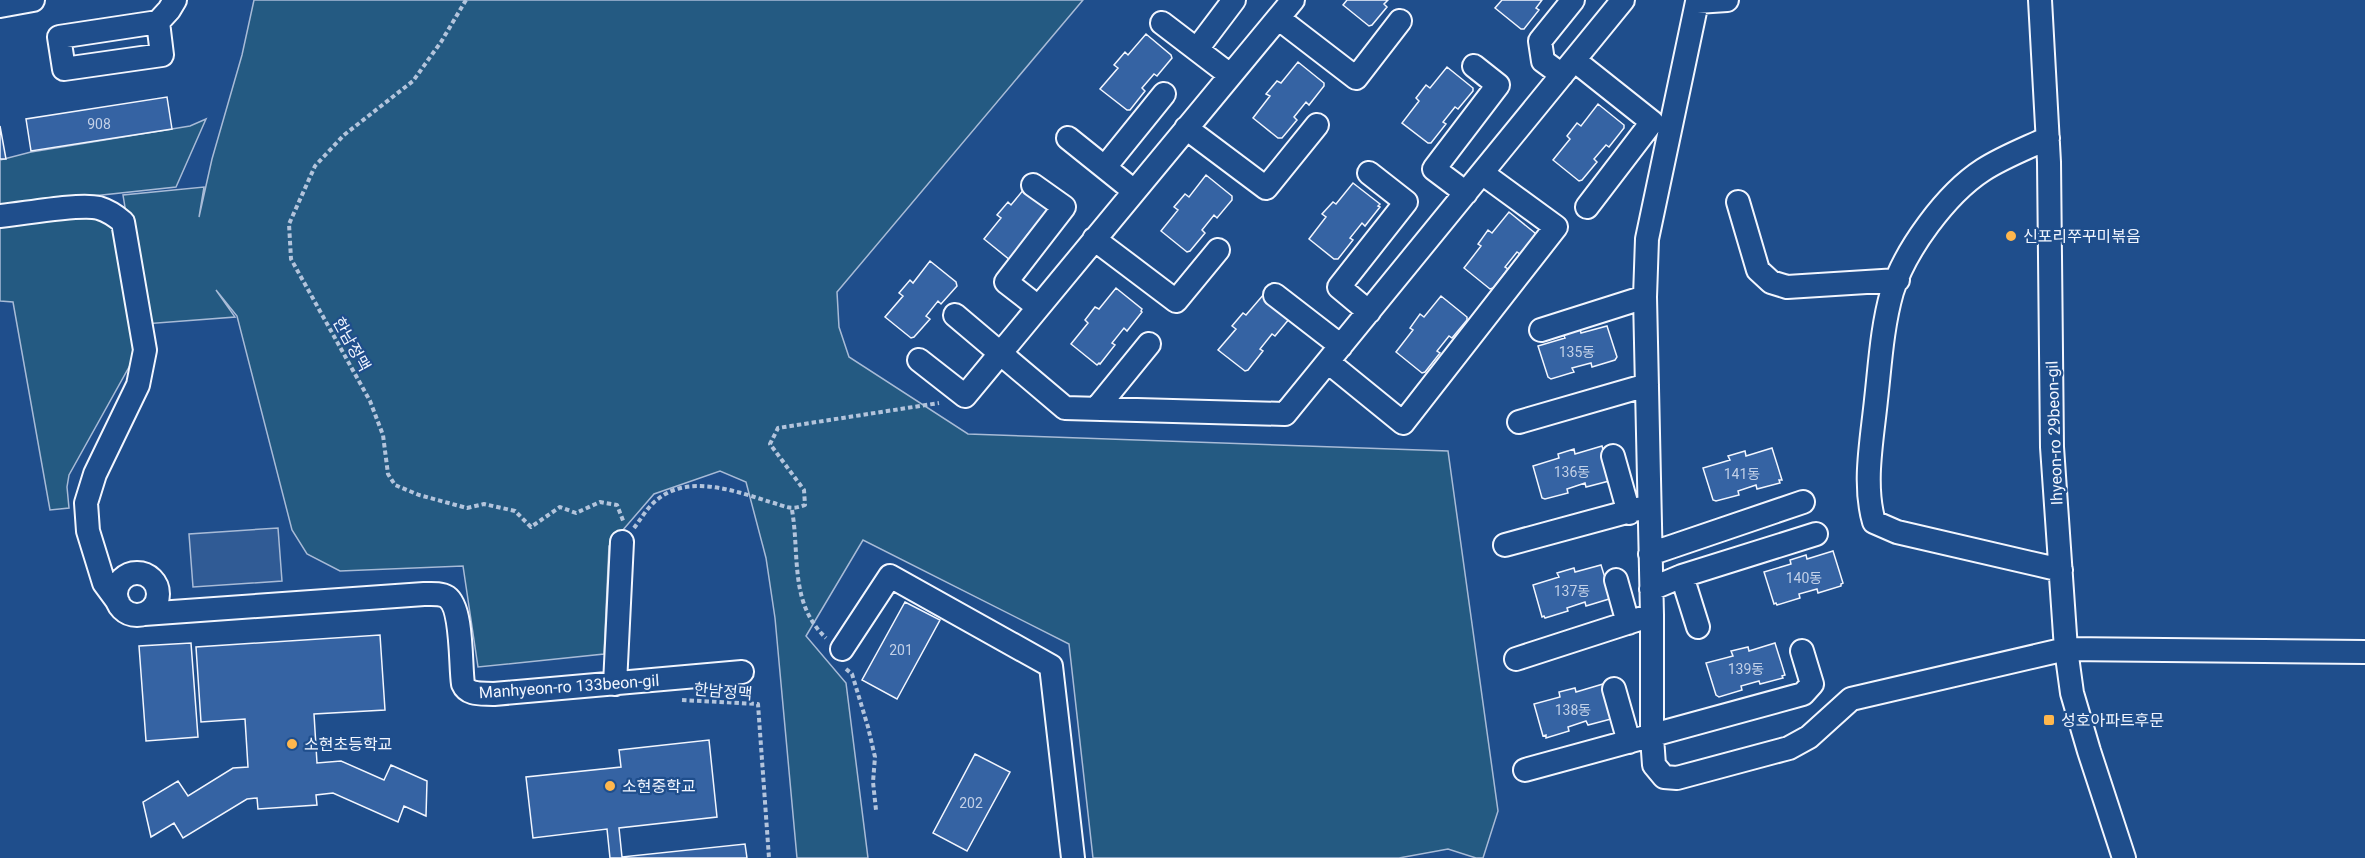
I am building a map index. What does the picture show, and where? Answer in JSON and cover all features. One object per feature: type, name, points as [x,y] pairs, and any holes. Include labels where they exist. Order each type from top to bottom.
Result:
[{"type":"street","points":[[0,6],[33,0]]},
{"type":"street","points":[[158,22],[175,0]]},
{"type":"street","points":[[1197,49],[1234,0]]},
{"type":"street","points":[[919,360],[965,396],[1293,0]]},
{"type":"street","points":[[1573,0],[1540,41],[1543,61],[1568,68],[1653,122],[1587,207]]},
{"type":"street","points":[[955,315],[1065,408],[1285,414],[1623,0]]},
{"type":"street","points":[[1639,510],[1647,385],[1645,297],[1647,239],[1696,1],[1727,0]]},
{"type":"street","name":"Ihyeon-ro 29beon-gil","points":[[2040,0],[2048,138],[2052,447],[2066,649],[2073,693],[2089,751],[2124,858]]},
{"type":"street","points":[[1278,18],[1356,78],[1400,21]]},
{"type":"street","points":[[1162,23],[1230,75]]},
{"type":"street","points":[[1466,193],[1434,169],[1498,86],[1474,66]]},
{"type":"street","points":[[1106,168],[1164,94]]},
{"type":"street","points":[[1186,128],[1266,188],[1317,125]]},
{"type":"street","points":[[1068,138],[1134,191]]},
{"type":"street","points":[[2048,138],[1983,170],[1955,192],[1926,226],[1892,291],[1885,323],[1871,443],[1868,502],[1874,522],[1897,532],[2061,570]]},
{"type":"street","points":[[1369,173],[1406,202],[1339,287],[1369,312]]},
{"type":"street","points":[[1275,295],[1403,423],[1556,227],[1482,173]]},
{"type":"street","points":[[1033,185],[1064,207],[1006,282],[1038,307]]},
{"type":"street","points":[[1738,202],[1758,270],[1771,282],[1788,286],[1898,280]]},
{"type":"street","points":[[0,216],[98,207],[114,214],[123,222],[145,350],[138,385],[88,491],[86,517],[104,583],[118,602]]},
{"type":"street","points":[[1094,239],[1176,301],[1218,250]]},
{"type":"street","points":[[1541,330],[1645,297]]},
{"type":"street","points":[[1096,409],[1149,344]]},
{"type":"street","points":[[1519,422],[1647,385]]},
{"type":"street","points":[[1613,456],[1639,510],[1650,554],[1652,737],[1654,765],[1664,777],[1677,778],[1789,748],[1809,737],[1851,699],[2066,649],[2365,652]]},
{"type":"street","points":[[1650,554],[1803,502]]},
{"type":"street","points":[[1504,545],[1639,510]]},
{"type":"street","points":[[1651,589],[1682,576],[1816,534]]},
{"type":"street","points":[[615,684],[622,542]]},
{"type":"street","points":[[93,548],[113,562],[148,578],[188,612]]},
{"type":"street","points":[[118,602],[116,595],[120,582],[125,576],[148,578]]},
{"type":"street","points":[[842,649],[890,576],[1051,666],[1073,858]]},
{"type":"street","points":[[1682,576],[1698,627]]},
{"type":"street","points":[[144,614],[156,605],[158,598],[148,578]]},
{"type":"street","points":[[1616,580],[1628,623]]},
{"type":"street","name":"Manhyeon-ro 133beon-gil","points":[[118,602],[129,613],[144,614],[441,594],[450,600],[457,615],[463,684],[465,689],[471,693],[494,694],[742,672]]},
{"type":"street","points":[[1516,659],[1652,615]]},
{"type":"street","points":[[1525,770],[1803,694],[1812,684],[1802,651]]},
{"type":"street","points":[[1614,689],[1629,742]]},
{"type":"path","name":"한남정맥","points":[[466,0],[441,42],[413,81],[344,135],[315,166],[289,224],[291,259],[370,401],[383,435],[388,474],[395,485],[419,495],[467,508],[484,504],[515,511],[531,527],[560,507],[576,513],[600,502],[617,505],[624,522],[622,542]]},
{"type":"path","points":[[622,542],[657,499],[677,489],[702,485],[771,502],[792,510],[805,506],[804,490],[770,444],[778,428],[934,404],[965,396]]},
{"type":"path","name":"한남정맥","points":[[677,700],[758,704],[769,858]]},
{"type":"shaded area","points":[[254,0],[1083,0],[837,292],[839,327],[849,357],[968,434],[1448,451],[1498,811],[1483,858],[1448,849],[1399,858],[1093,858],[1069,644],[863,540],[806,636],[846,683],[868,858],[797,858],[775,618],[766,558],[746,482],[720,471],[654,494],[609,546],[604,654],[478,667],[463,566],[340,571],[307,554],[292,530],[237,316],[216,290],[235,317],[144,324],[123,195],[204,187],[199,217],[212,159],[242,55]]},
{"type":"shaded area","points":[[206,119],[176,187],[0,206],[0,160],[31,152],[190,126]]},
{"type":"shaded area","points":[[80,211],[121,224],[134,358],[69,475],[67,487],[69,508],[50,510],[13,302],[0,301],[0,220]]},
{"type":"shaded area","points":[[278,528],[282,581],[193,587],[189,534]]},
{"type":"building","points":[[1347,0],[1388,0],[1384,4],[1387,7],[1369,26],[1343,5]]},
{"type":"building","points":[[1502,0],[1542,0],[1536,8],[1539,10],[1524,29],[1521,29],[1495,8]]},
{"type":"building","points":[[1146,34],[1172,58],[1157,76],[1154,74],[1142,88],[1145,91],[1130,110],[1127,110],[1100,89],[1118,68],[1114,65],[1125,52],[1128,55]]},
{"type":"building","points":[[1298,62],[1324,83],[1324,86],[1309,105],[1306,102],[1294,117],[1297,120],[1282,138],[1278,138],[1253,118],[1270,96],[1266,94],[1277,81],[1281,83]]},
{"type":"building","points":[[1447,67],[1473,88],[1473,91],[1458,109],[1455,107],[1443,122],[1446,124],[1431,143],[1428,143],[1402,123],[1419,101],[1416,98],[1426,85],[1430,88]]},
{"type":"building","points":[[167,97],[172,129],[31,151],[26,119]]},
{"type":"building","points":[[1598,104],[1624,125],[1624,128],[1609,147],[1606,145],[1594,159],[1597,162],[1579,181],[1553,160],[1570,139],[1567,136],[1577,123],[1581,126]]},
{"type":"building","points":[[0,126],[6,159],[0,159]]},
{"type":"building","points":[[1206,175],[1232,196],[1232,200],[1217,218],[1214,215],[1202,230],[1205,233],[1187,252],[1161,231],[1178,210],[1174,207],[1185,194],[1189,197]]},
{"type":"building","points":[[1029,183],[1055,207],[1040,226],[1037,223],[1025,238],[1028,241],[1010,260],[984,239],[1001,218],[997,215],[1008,202],[1011,205]]},
{"type":"building","points":[[1353,183],[1380,204],[1378,206],[1380,207],[1365,226],[1362,223],[1350,238],[1353,240],[1338,259],[1334,259],[1309,239],[1326,217],[1322,214],[1333,202],[1336,204]]},
{"type":"building","points":[[1509,212],[1535,233],[1535,236],[1520,254],[1517,252],[1505,267],[1508,269],[1490,289],[1464,268],[1481,246],[1478,244],[1488,230],[1492,233]]},
{"type":"building","points":[[930,261],[956,282],[957,286],[941,304],[938,301],[926,316],[930,319],[911,338],[885,317],[903,296],[899,293],[910,280],[913,283]]},
{"type":"building","points":[[1116,288],[1142,309],[1142,312],[1127,331],[1124,328],[1112,343],[1115,345],[1097,365],[1071,344],[1088,323],[1085,320],[1095,307],[1099,309]]},
{"type":"building","points":[[1264,294],[1290,315],[1290,318],[1275,336],[1272,334],[1260,349],[1263,351],[1245,371],[1218,350],[1236,329],[1232,326],[1243,313],[1246,315]]},
{"type":"building","points":[[1441,296],[1467,317],[1467,320],[1452,338],[1449,336],[1437,351],[1440,353],[1422,373],[1396,352],[1413,330],[1410,328],[1420,314],[1424,317]]},
{"type":"building","points":[[1607,326],[1617,357],[1615,360],[1592,367],[1591,363],[1572,368],[1574,372],[1551,379],[1548,377],[1538,346],[1565,338],[1563,334],[1580,329],[1581,333]]},
{"type":"building","points":[[1602,446],[1611,478],[1609,481],[1586,487],[1585,483],[1567,489],[1568,493],[1542,498],[1533,466],[1559,458],[1558,454],[1574,449],[1575,454]]},
{"type":"building","points":[[1772,448],[1782,480],[1779,480],[1780,483],[1757,489],[1756,485],[1738,491],[1739,495],[1713,500],[1703,468],[1730,460],[1728,456],[1745,451],[1746,456]]},
{"type":"building","points":[[1833,551],[1843,583],[1841,586],[1818,593],[1817,589],[1799,594],[1800,598],[1774,604],[1764,572],[1791,564],[1790,560],[1806,555],[1807,559]]},
{"type":"building","points":[[1601,565],[1611,597],[1609,599],[1586,606],[1585,602],[1567,608],[1568,611],[1542,617],[1533,585],[1559,577],[1557,573],[1574,568],[1575,572]]},
{"type":"building","points":[[905,602],[940,620],[897,699],[862,680]]},
{"type":"building","points":[[380,635],[385,710],[314,714],[317,763],[341,761],[384,780],[391,765],[427,781],[426,816],[404,806],[398,822],[333,793],[316,795],[317,805],[258,809],[257,798],[247,799],[183,838],[174,823],[151,837],[143,802],[178,781],[188,796],[233,768],[248,767],[245,719],[201,722],[196,647]]},
{"type":"building","points":[[191,643],[198,737],[146,741],[139,646]]},
{"type":"building","points":[[1775,643],[1785,675],[1782,676],[1783,678],[1760,684],[1759,681],[1741,686],[1742,690],[1719,697],[1716,695],[1706,663],[1733,656],[1731,651],[1748,647],[1749,651]]},
{"type":"building","points":[[1603,684],[1611,719],[1588,725],[1586,721],[1568,727],[1569,731],[1546,738],[1546,735],[1543,736],[1534,704],[1560,697],[1559,692],[1575,688],[1576,692]]},
{"type":"building","points":[[709,740],[717,817],[619,828],[622,857],[745,844],[747,858],[610,858],[607,829],[533,838],[526,777],[621,767],[619,750]]},
{"type":"building","points":[[975,754],[1010,772],[967,851],[933,833]]},
{"type":"place","name":"신포리쭈꾸미볶음","points":[[2011,236]]},
{"type":"place","name":"성호아파트후문","points":[[2049,720]]},
{"type":"place","name":"소현초등학교","points":[[292,744]]},
{"type":"place","name":"소현중학교","points":[[610,786]]}]
